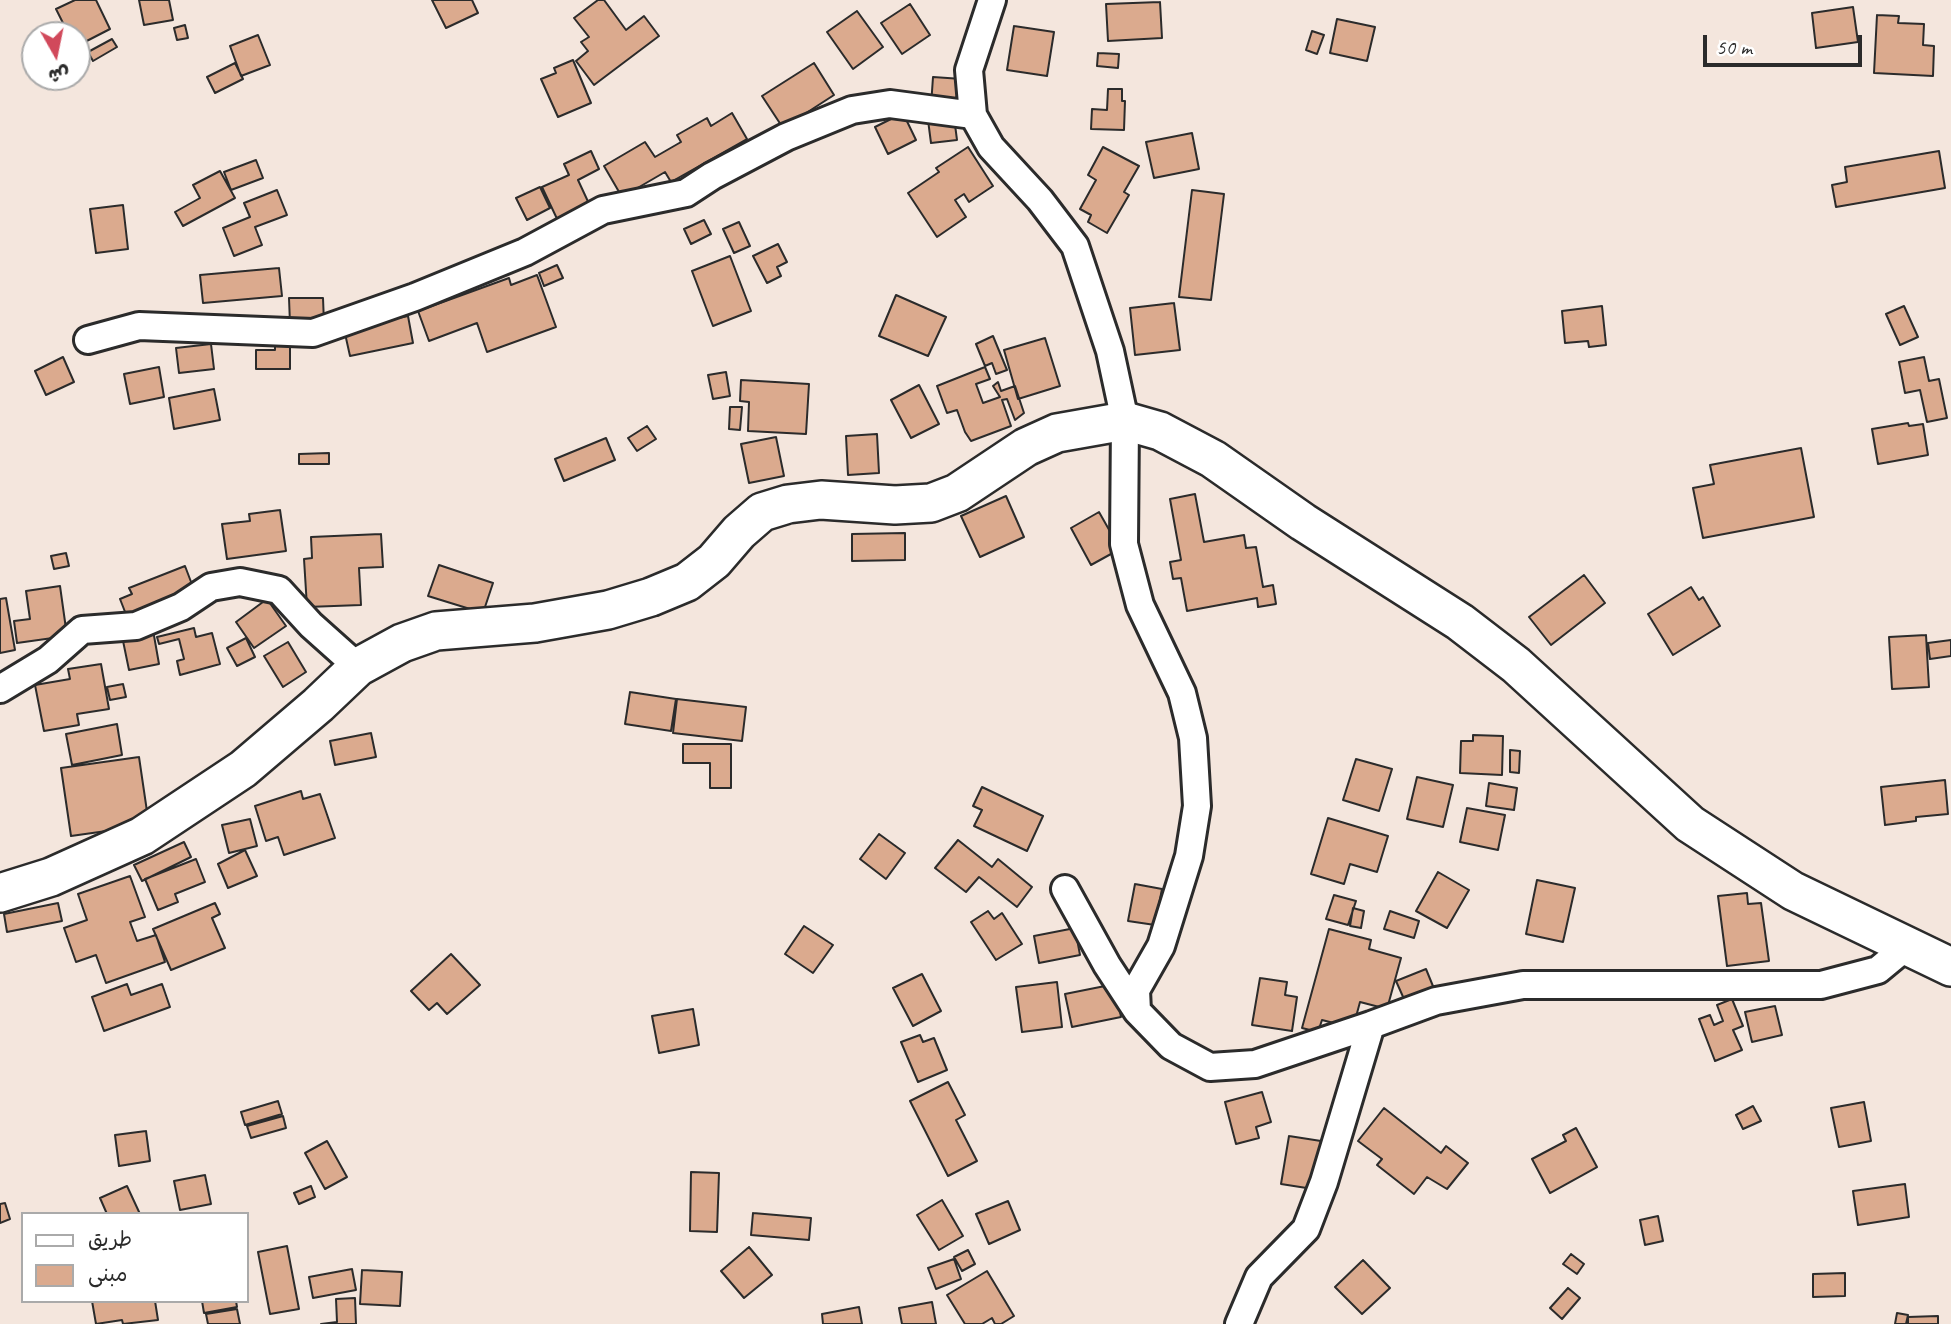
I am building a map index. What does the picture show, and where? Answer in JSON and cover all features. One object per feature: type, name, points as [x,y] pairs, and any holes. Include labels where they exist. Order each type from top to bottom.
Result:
[{"type":"main road","points":[[0,893],[51,877],[142,836],[243,769],[358,667],[402,643],[436,631],[535,623],[608,610],[651,597],[687,582],[715,561],[739,532],[762,512],[788,504],[821,500],[895,505],[931,503],[957,493],[1026,447],[1057,433],[1125,421],[1160,431],[1213,458],[1303,522],[1460,622],[1516,666],[1690,824],[1793,891],[1951,967]]},
{"type":"street","points":[[992,0],[969,70],[973,115],[991,147],[1040,200],[1075,246],[1110,351],[1125,421],[1124,544],[1140,605],[1182,693],[1193,738],[1197,807],[1189,856],[1161,946],[1136,990],[1138,1011]]},
{"type":"street","points":[[88,340],[139,326],[313,333],[415,297],[525,252],[603,210],[686,193],[712,176],[786,137],[852,110],[890,104],[973,115]]},
{"type":"street","points":[[0,690],[48,660],[82,631],[136,626],[181,607],[211,587],[240,582],[279,590],[311,625],[358,667]]},
{"type":"street","points":[[1065,889],[1107,965],[1138,1011],[1171,1046],[1210,1067],[1255,1064],[1371,1026],[1436,1001],[1522,985],[1821,985],[1878,970],[1907,946]]},
{"type":"street","points":[[1238,1324],[1259,1277],[1306,1229],[1324,1182],[1371,1026]]},
{"type":"building","points":[[75,0],[96,0],[110,29],[91,39],[91,21],[62,21],[56,9]]},
{"type":"building","points":[[139,0],[169,0],[173,20],[144,25]]},
{"type":"building","points":[[432,0],[472,0],[478,13],[446,28]]},
{"type":"building","points":[[598,0],[604,0],[626,30],[644,16],[659,36],[594,85],[576,61],[588,51],[581,42],[589,37],[574,18]]},
{"type":"building","points":[[1160,2],[1162,38],[1108,41],[1106,4]]},
{"type":"building","points":[[910,4],[930,35],[902,54],[881,23]]},
{"type":"building","points":[[1853,7],[1858,42],[1816,48],[1812,13]]},
{"type":"building","points":[[857,11],[883,47],[853,69],[827,32]]},
{"type":"building","points":[[1877,15],[1899,16],[1898,23],[1924,24],[1923,45],[1934,46],[1933,76],[1874,73]]},
{"type":"building","points":[[1337,19],[1375,27],[1367,61],[1330,53]]},
{"type":"building","points":[[185,25],[188,38],[177,40],[174,28]]},
{"type":"building","points":[[1014,26],[1054,32],[1047,76],[1007,70]]},
{"type":"building","points":[[1312,31],[1324,35],[1317,54],[1306,50]]},
{"type":"building","points":[[258,35],[270,65],[241,76],[230,46]]},
{"type":"building","points":[[112,39],[117,47],[93,61],[91,50]]},
{"type":"building","points":[[1098,53],[1119,54],[1118,68],[1097,66]]},
{"type":"building","points":[[573,60],[591,103],[558,117],[541,79],[556,73],[554,68]]},
{"type":"building","points":[[235,63],[243,79],[215,93],[207,77]]},
{"type":"building","points":[[814,63],[834,95],[783,128],[762,96]]},
{"type":"building","points":[[933,77],[962,79],[959,108],[931,106]]},
{"type":"building","points":[[1108,89],[1122,89],[1122,101],[1125,101],[1124,130],[1091,129],[1092,109],[1107,110]]},
{"type":"building","points":[[732,113],[747,139],[671,182],[665,172],[622,197],[604,166],[645,142],[655,157],[681,142],[677,135],[707,118],[711,126]]},
{"type":"building","points":[[903,113],[916,140],[888,154],[875,127]]},
{"type":"building","points":[[954,117],[957,140],[931,143],[928,120]]},
{"type":"building","points":[[1192,133],[1199,169],[1154,178],[1146,142]]},
{"type":"building","points":[[968,147],[993,186],[969,202],[964,194],[955,200],[966,217],[937,237],[908,193],[939,172],[936,168]]},
{"type":"building","points":[[1103,147],[1139,166],[1124,192],[1129,195],[1107,233],[1088,222],[1091,215],[1080,209],[1096,180],[1088,175]]},
{"type":"building","points":[[591,151],[599,169],[578,180],[591,208],[559,223],[542,187],[569,175],[564,164]]},
{"type":"building","points":[[1939,151],[1945,188],[1836,207],[1832,185],[1847,182],[1845,167]]},
{"type":"building","points":[[256,160],[263,178],[231,190],[224,172]]},
{"type":"building","points":[[220,171],[235,198],[183,226],[175,212],[200,198],[193,185]]},
{"type":"building","points":[[540,187],[550,208],[527,220],[516,198]]},
{"type":"building","points":[[277,190],[287,215],[255,227],[262,245],[234,256],[223,228],[250,217],[244,203]]},
{"type":"building","points":[[1192,190],[1224,194],[1211,300],[1179,297]]},
{"type":"building","points":[[123,205],[128,249],[96,253],[90,209]]},
{"type":"building","points":[[704,220],[711,234],[691,244],[684,229]]},
{"type":"building","points":[[739,222],[750,246],[734,253],[723,229]]},
{"type":"building","points":[[778,244],[787,262],[777,267],[781,276],[767,283],[753,256]]},
{"type":"building","points":[[730,256],[751,311],[713,326],[692,271]]},
{"type":"building","points":[[557,265],[563,278],[544,286],[539,273]]},
{"type":"building","points":[[279,268],[282,296],[203,303],[200,275]]},
{"type":"building","points":[[537,275],[556,327],[487,352],[477,323],[429,341],[418,311],[509,278],[511,285]]},
{"type":"building","points":[[896,295],[946,317],[928,356],[879,336]]},
{"type":"building","points":[[289,298],[323,298],[324,323],[290,324]]},
{"type":"building","points":[[1174,303],[1180,350],[1135,355],[1130,308]]},
{"type":"building","points":[[1602,306],[1606,345],[1589,347],[1588,341],[1565,343],[1562,311]]},
{"type":"building","points":[[1904,306],[1918,337],[1900,345],[1886,314]]},
{"type":"building","points":[[408,316],[413,343],[350,356],[344,329]]},
{"type":"building","points":[[993,336],[1007,370],[996,374],[992,363],[985,366],[976,344]]},
{"type":"building","points":[[1045,338],[1060,386],[1018,399],[1004,350]]},
{"type":"building","points":[[275,341],[290,341],[290,369],[256,369],[256,350],[275,350]]},
{"type":"building","points":[[211,344],[214,369],[179,373],[176,348]]},
{"type":"building","points":[[63,357],[74,382],[46,395],[35,371]]},
{"type":"building","points":[[1924,357],[1929,381],[1939,379],[1947,418],[1927,422],[1920,390],[1905,393],[1899,362]]},
{"type":"building","points":[[159,367],[164,397],[130,404],[124,374]]},
{"type":"building","points":[[985,367],[990,379],[976,384],[983,403],[1000,397],[993,386],[998,382],[1001,391],[1015,386],[1024,413],[1015,420],[1007,399],[1002,400],[1011,426],[971,441],[957,410],[947,413],[937,386]]},
{"type":"building","points":[[726,372],[730,396],[713,399],[708,375]]},
{"type":"building","points":[[741,380],[809,384],[806,434],[748,431],[749,402],[740,401]]},
{"type":"building","points":[[919,385],[939,424],[911,438],[891,400]]},
{"type":"building","points":[[214,389],[220,420],[174,429],[169,398]]},
{"type":"building","points":[[730,407],[742,407],[740,430],[729,429]]},
{"type":"building","points":[[1908,423],[1909,426],[1923,424],[1928,455],[1878,464],[1872,429]]},
{"type":"building","points":[[647,426],[656,439],[637,451],[628,438]]},
{"type":"building","points":[[877,434],[879,473],[848,475],[846,436]]},
{"type":"building","points":[[776,437],[784,476],[749,483],[741,444]]},
{"type":"building","points":[[606,438],[615,460],[564,481],[555,459]]},
{"type":"building","points":[[1801,448],[1814,517],[1703,538],[1693,488],[1714,484],[1710,465]]},
{"type":"building","points":[[329,453],[329,464],[299,464],[299,454]]},
{"type":"building","points":[[1195,494],[1204,542],[1244,535],[1246,548],[1256,547],[1263,587],[1273,585],[1276,604],[1258,607],[1257,598],[1187,611],[1181,578],[1173,579],[1170,562],[1181,560],[1170,499]]},
{"type":"building","points":[[1006,496],[1024,537],[980,557],[961,516]]},
{"type":"building","points":[[280,510],[286,551],[227,559],[222,524],[250,521],[249,514]]},
{"type":"building","points":[[1099,512],[1120,549],[1091,565],[1071,528]]},
{"type":"building","points":[[905,533],[905,560],[852,561],[852,534]]},
{"type":"building","points":[[381,534],[383,567],[359,568],[361,605],[307,607],[304,559],[312,558],[311,537]]},
{"type":"building","points":[[66,553],[69,566],[54,569],[51,556]]},
{"type":"building","points":[[439,565],[493,583],[483,613],[428,596]]},
{"type":"building","points":[[185,566],[196,595],[129,622],[120,599],[132,594],[129,588]]},
{"type":"building","points":[[1584,575],[1605,603],[1551,645],[1529,617]]},
{"type":"building","points":[[60,586],[67,636],[17,643],[14,621],[30,619],[26,591]]},
{"type":"building","points":[[1691,587],[1699,600],[1703,597],[1720,626],[1673,655],[1648,614]]},
{"type":"building","points":[[6,598],[15,650],[0,653],[0,599]]},
{"type":"building","points":[[267,599],[286,626],[254,648],[236,622]]},
{"type":"building","points":[[194,628],[196,637],[212,633],[220,664],[180,675],[177,661],[184,659],[179,639],[159,644],[157,637]]},
{"type":"building","points":[[153,630],[159,664],[129,670],[122,636]]},
{"type":"building","points":[[1926,635],[1929,687],[1892,689],[1889,637]]},
{"type":"building","points":[[246,638],[255,657],[237,666],[227,648]]},
{"type":"building","points":[[1951,640],[1951,656],[1930,659],[1928,643]]},
{"type":"building","points":[[288,642],[306,672],[283,687],[264,656]]},
{"type":"building","points":[[101,664],[109,709],[77,714],[79,725],[44,731],[35,685],[70,679],[68,669]]},
{"type":"building","points":[[123,684],[126,697],[110,700],[107,687]]},
{"type":"building","points":[[630,692],[676,699],[671,731],[625,724]]},
{"type":"building","points":[[677,699],[746,707],[742,741],[673,733]]},
{"type":"building","points":[[117,724],[122,755],[72,765],[66,734]]},
{"type":"building","points":[[371,733],[376,757],[335,765],[330,741]]},
{"type":"building","points":[[1473,735],[1503,736],[1502,775],[1460,773],[1461,741],[1473,741]]},
{"type":"building","points":[[683,744],[731,744],[731,788],[710,788],[710,763],[683,763]]},
{"type":"building","points":[[1510,750],[1520,751],[1519,773],[1510,772]]},
{"type":"building","points":[[139,757],[149,825],[71,836],[61,768]]},
{"type":"building","points":[[1356,759],[1392,769],[1379,811],[1343,800]]},
{"type":"building","points":[[1417,777],[1453,785],[1443,827],[1407,819]]},
{"type":"building","points":[[1945,780],[1948,814],[1916,817],[1916,821],[1885,825],[1881,787]]},
{"type":"building","points":[[1489,783],[1517,788],[1514,810],[1486,806]]},
{"type":"building","points":[[982,787],[1043,816],[1027,851],[974,826],[982,810],[973,806]]},
{"type":"building","points":[[301,791],[303,799],[320,794],[335,838],[284,855],[278,837],[266,841],[255,806]]},
{"type":"building","points":[[1467,808],[1505,815],[1498,850],[1460,842]]},
{"type":"building","points":[[1328,818],[1388,836],[1377,872],[1350,864],[1344,884],[1311,874]]},
{"type":"building","points":[[250,819],[257,846],[229,853],[222,825]]},
{"type":"building","points":[[879,834],[905,853],[886,879],[860,859]]},
{"type":"building","points":[[958,840],[992,867],[998,859],[1032,887],[1017,907],[979,877],[966,892],[935,868]]},
{"type":"building","points":[[184,842],[191,857],[142,881],[134,865]]},
{"type":"building","points":[[245,850],[257,876],[228,888],[218,864]]},
{"type":"building","points":[[196,859],[205,882],[175,894],[178,902],[158,910],[145,879]]},
{"type":"building","points":[[1438,872],[1469,890],[1447,928],[1416,911]]},
{"type":"building","points":[[130,876],[145,917],[130,922],[137,941],[156,935],[165,962],[106,983],[96,955],[76,962],[64,928],[87,920],[78,894]]},
{"type":"building","points":[[1537,880],[1575,888],[1563,942],[1526,934]]},
{"type":"building","points":[[1135,884],[1162,889],[1155,925],[1128,921]]},
{"type":"building","points":[[1747,893],[1748,904],[1761,903],[1769,961],[1727,966],[1718,896]]},
{"type":"building","points":[[1334,895],[1356,901],[1348,925],[1326,919]]},
{"type":"building","points":[[58,903],[62,921],[7,932],[4,914]]},
{"type":"building","points":[[215,903],[220,914],[212,918],[225,948],[171,970],[153,929]]},
{"type":"building","points":[[1353,908],[1364,911],[1361,928],[1350,926]]},
{"type":"building","points":[[988,911],[994,919],[1002,913],[1022,944],[996,960],[971,922]]},
{"type":"building","points":[[1390,911],[1419,921],[1414,938],[1384,929]]},
{"type":"building","points":[[804,926],[833,945],[813,973],[785,954]]},
{"type":"building","points":[[1075,928],[1080,955],[1039,963],[1034,936]]},
{"type":"building","points":[[1329,929],[1371,940],[1369,949],[1401,958],[1387,1009],[1360,1002],[1353,1028],[1322,1020],[1318,1032],[1302,1028]]},
{"type":"building","points":[[451,954],[480,985],[447,1014],[437,1003],[429,1010],[411,991]]},
{"type":"building","points":[[1426,969],[1437,996],[1408,1008],[1396,981]]},
{"type":"building","points":[[922,974],[941,1011],[913,1026],[893,988]]},
{"type":"building","points":[[1260,978],[1287,982],[1285,995],[1297,997],[1292,1031],[1252,1025]]},
{"type":"building","points":[[1057,982],[1062,1027],[1022,1032],[1016,987]]},
{"type":"building","points":[[127,984],[131,995],[162,984],[170,1007],[104,1031],[92,997]]},
{"type":"building","points":[[1115,984],[1121,1017],[1072,1027],[1065,994]]},
{"type":"building","points":[[1732,999],[1743,1026],[1733,1030],[1742,1050],[1715,1061],[1699,1019],[1710,1015],[1714,1025],[1723,1021],[1717,1005]]},
{"type":"building","points":[[1775,1006],[1782,1035],[1752,1042],[1745,1012]]},
{"type":"building","points":[[693,1009],[699,1045],[659,1053],[652,1016]]},
{"type":"building","points":[[920,1035],[923,1042],[934,1038],[947,1070],[918,1082],[901,1042]]},
{"type":"building","points":[[948,1082],[965,1115],[956,1120],[977,1161],[948,1176],[910,1101]]},
{"type":"building","points":[[1262,1092],[1271,1122],[1256,1127],[1259,1138],[1236,1144],[1225,1102]]},
{"type":"building","points":[[278,1101],[282,1114],[245,1125],[241,1112]]},
{"type":"building","points":[[1864,1102],[1871,1141],[1839,1147],[1831,1108]]},
{"type":"building","points":[[1753,1106],[1761,1121],[1743,1129],[1736,1115]]},
{"type":"building","points":[[1384,1108],[1441,1153],[1446,1146],[1468,1163],[1447,1189],[1427,1177],[1414,1194],[1377,1165],[1382,1159],[1358,1141]]},
{"type":"building","points":[[283,1116],[286,1128],[251,1138],[247,1126]]},
{"type":"building","points":[[1576,1128],[1597,1167],[1550,1193],[1532,1159],[1566,1141],[1563,1135]]},
{"type":"building","points":[[146,1131],[150,1161],[119,1166],[115,1135]]},
{"type":"building","points":[[1289,1136],[1321,1141],[1313,1189],[1281,1184]]},
{"type":"building","points":[[327,1141],[347,1177],[325,1189],[305,1153]]},
{"type":"building","points":[[691,1172],[719,1173],[717,1232],[690,1231]]},
{"type":"building","points":[[205,1175],[211,1204],[180,1210],[174,1181]]},
{"type":"building","points":[[1905,1184],[1909,1217],[1858,1225],[1853,1191]]},
{"type":"building","points":[[127,1186],[139,1212],[106,1212],[100,1198]]},
{"type":"building","points":[[311,1186],[315,1197],[299,1204],[294,1193]]},
{"type":"building","points":[[942,1200],[963,1236],[939,1250],[917,1215]]},
{"type":"building","points":[[1008,1201],[1020,1230],[989,1244],[976,1214]]},
{"type":"building","points":[[5,1203],[10,1219],[0,1223],[0,1204]]},
{"type":"building","points":[[753,1213],[811,1218],[809,1240],[751,1235]]},
{"type":"building","points":[[1658,1216],[1663,1241],[1645,1245],[1640,1220]]},
{"type":"building","points":[[287,1246],[299,1309],[270,1314],[258,1252]]},
{"type":"building","points":[[749,1247],[772,1275],[744,1298],[721,1271]]},
{"type":"building","points":[[968,1250],[975,1264],[962,1271],[954,1257]]},
{"type":"building","points":[[1571,1254],[1584,1264],[1577,1274],[1563,1264]]},
{"type":"building","points":[[954,1259],[961,1279],[936,1289],[928,1268]]},
{"type":"building","points":[[1363,1260],[1390,1288],[1362,1314],[1335,1287]]},
{"type":"building","points":[[352,1269],[356,1290],[313,1298],[309,1277]]},
{"type":"building","points":[[362,1270],[402,1272],[400,1306],[360,1304]]},
{"type":"building","points":[[987,1271],[1014,1316],[1001,1324],[995,1324],[992,1318],[982,1324],[965,1324],[947,1295]]},
{"type":"building","points":[[1845,1273],[1845,1296],[1813,1297],[1813,1274]]},
{"type":"building","points":[[1568,1288],[1580,1298],[1562,1319],[1550,1308]]},
{"type":"building","points":[[355,1298],[356,1324],[321,1324],[337,1322],[336,1299]]},
{"type":"building","points":[[932,1302],[936,1324],[902,1324],[899,1308]]},
{"type":"building","points":[[92,1303],[155,1303],[158,1320],[123,1324],[122,1320],[96,1324]]},
{"type":"building","points":[[202,1303],[236,1303],[237,1307],[204,1313]]},
{"type":"building","points":[[859,1307],[862,1324],[823,1324],[822,1314]]},
{"type":"building","points":[[237,1309],[240,1324],[208,1324],[206,1314]]},
{"type":"building","points":[[1897,1313],[1908,1315],[1906,1324],[1895,1324]]},
{"type":"building","points":[[1938,1316],[1938,1324],[1908,1324],[1908,1317]]}]
